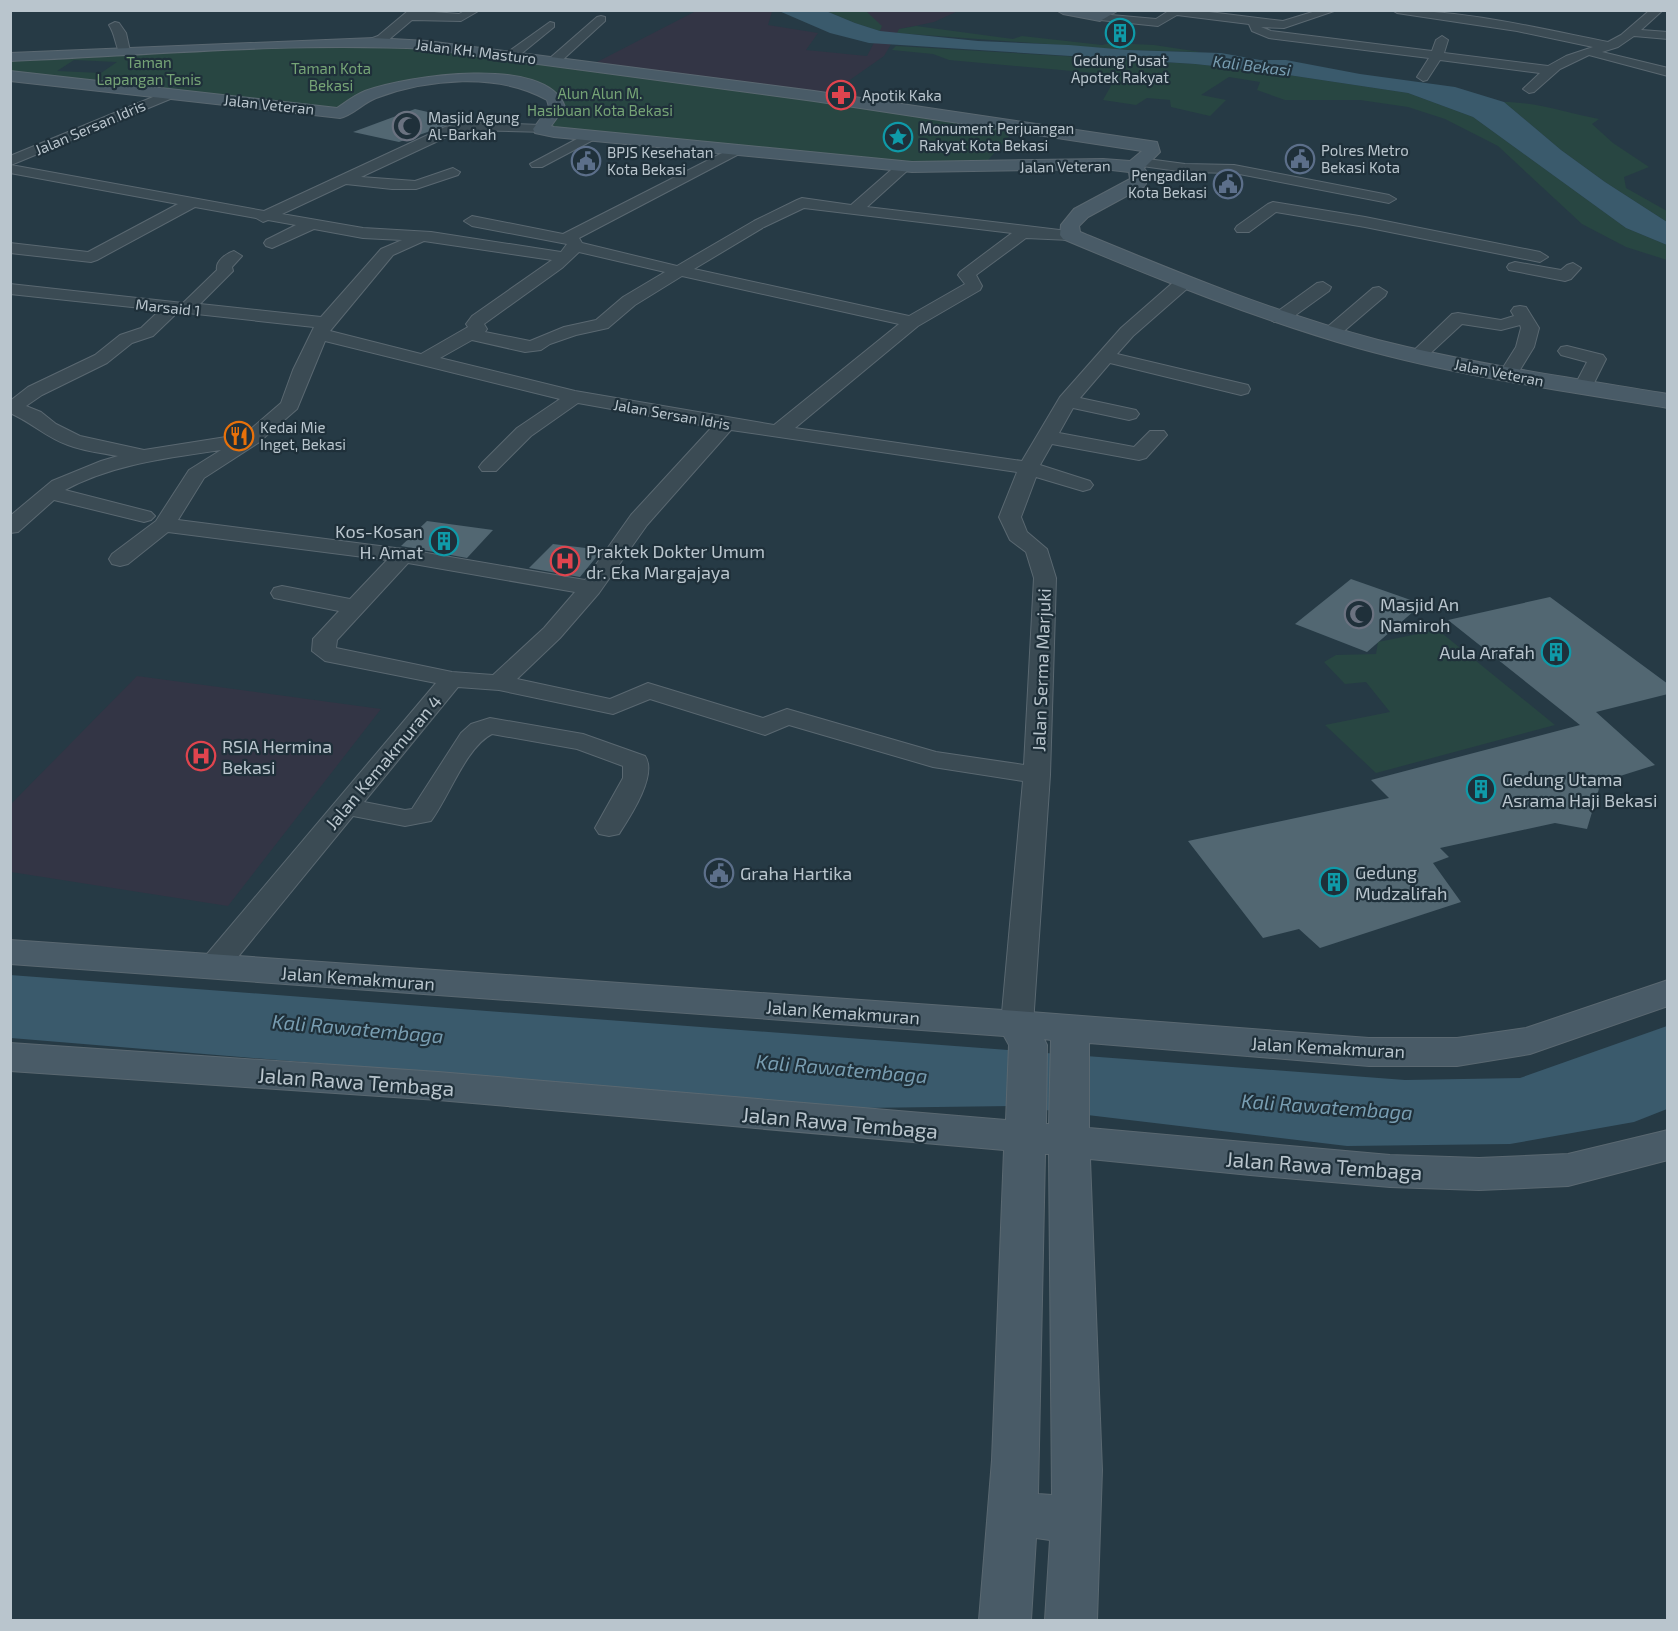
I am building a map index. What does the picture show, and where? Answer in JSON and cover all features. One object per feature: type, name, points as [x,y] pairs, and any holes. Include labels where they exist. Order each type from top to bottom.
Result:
[{"type":"street","points":[[374,42],[382,39],[414,13],[464,18],[475,10]]},
{"type":"street","points":[[1063,10],[1106,14],[1158,23],[1177,11],[1255,23],[1383,36]]},
{"type":"street","points":[[1284,25],[1332,10]]},
{"type":"street","points":[[1397,10],[1547,33],[1608,46]]},
{"type":"street","points":[[1423,77],[1437,55],[1438,38],[1455,19],[1471,10]]},
{"type":"street","points":[[1529,89],[1548,70],[1588,52],[1615,44],[1632,32],[1646,17],[1658,10]]},
{"type":"street","points":[[554,61],[602,19]]},
{"type":"street","points":[[1255,23],[1256,29],[1269,34],[1548,70]]},
{"type":"street","points":[[115,25],[120,33],[124,51]]},
{"type":"street","points":[[512,55],[550,25]]},
{"type":"street","points":[[1632,32],[1668,36]]},
{"type":"street","name":"Jalan KH. Masturo","points":[[10,57],[374,42],[427,45],[939,114],[1151,146],[1151,152],[1137,164]]},
{"type":"street","points":[[1588,52],[1668,72]]},
{"type":"street","name":"Jalan Veteran","points":[[10,76],[340,113],[359,100],[394,87],[417,82],[471,79],[515,82],[535,87],[554,98],[557,107],[541,129],[590,136],[904,166],[1137,164],[1139,182],[1082,213],[1070,225],[1070,235],[1183,283],[1280,318],[1332,333],[1417,356],[1668,401]]},
{"type":"street","name":"Jalan Sersan Idris","points":[[10,161],[173,94]]},
{"type":"street","points":[[982,167],[1018,126]]},
{"type":"street","points":[[263,217],[459,127],[541,129]]},
{"type":"street","points":[[537,164],[590,136]]},
{"type":"street","points":[[425,359],[478,329],[475,324],[478,320],[569,247],[734,151]]},
{"type":"street","points":[[1137,164],[1234,169],[1389,199],[1365,222]]},
{"type":"street","points":[[855,210],[904,166]]},
{"type":"street","points":[[10,169],[263,217],[363,233],[492,245],[569,247]]},
{"type":"street","points":[[343,179],[392,185],[416,185],[453,172]]},
{"type":"street","points":[[10,248],[86,253],[91,257],[191,203]]},
{"type":"street","points":[[471,334],[522,347],[536,346],[544,340],[570,331],[602,324],[629,302],[679,271],[799,203],[1070,235]]},
{"type":"street","points":[[1243,229],[1273,207],[1365,222],[1540,257]]},
{"type":"street","points":[[472,221],[569,247],[912,322]]},
{"type":"street","points":[[272,243],[311,224]]},
{"type":"street","points":[[778,432],[912,322],[974,286],[972,280],[966,275],[970,271],[1021,234],[1032,232]]},
{"type":"street","points":[[120,559],[196,474],[251,438],[291,405],[302,370],[322,328],[387,252],[422,238]]},
{"type":"street","points":[[1464,242],[1455,256],[1563,276],[1573,268]]},
{"type":"street","points":[[60,267],[86,253]]},
{"type":"street","points":[[144,456],[75,441],[50,428],[34,416],[14,408],[35,391],[101,359],[126,339],[147,332],[225,271],[224,266],[234,256]]},
{"type":"street","points":[[15,290],[40,279]]},
{"type":"street","name":"Jalan Serma Marjuki","points":[[1023,1035],[1045,578],[1036,549],[1018,535],[1010,517],[1035,453],[1047,437],[1067,401],[1127,332],[1183,283]]},
{"type":"street","points":[[1280,318],[1323,287]]},
{"type":"street","name":"Marsaid 1","points":[[15,290],[179,308],[322,328]]},
{"type":"street","points":[[1332,333],[1379,292]]},
{"type":"street","points":[[1417,356],[1458,318],[1501,325],[1522,315],[1530,328],[1525,346],[1508,374]]},
{"type":"street","name":"Jalan Sersan Idris","points":[[322,328],[425,359],[575,397],[726,424],[1030,468],[1083,485]]},
{"type":"street","points":[[1567,351],[1597,359],[1583,387]]},
{"type":"street","points":[[1106,357],[1241,389]]},
{"type":"street","points":[[489,467],[524,432],[575,397]]},
{"type":"street","points":[[1067,401],[1129,414]]},
{"type":"street","points":[[499,683],[552,633],[591,588],[639,520],[726,424]]},
{"type":"street","points":[[1047,437],[1139,454],[1156,435]]},
{"type":"street","points":[[10,526],[59,485],[108,465],[144,456],[251,438]]},
{"type":"street","points":[[50,493],[154,521],[404,556],[591,588]]},
{"type":"street","name":"Jalan Kemakmuran 4","points":[[213,967],[452,679],[333,656],[324,651],[325,639],[404,556]]},
{"type":"street","points":[[282,593],[355,607]]},
{"type":"street","points":[[452,679],[499,683],[613,707],[648,690],[765,727],[787,717],[933,759],[1037,775]]},
{"type":"street","points":[[346,807],[405,818],[421,815],[465,744],[478,730],[490,726],[583,742],[636,762],[636,778],[609,828]]},
{"type":"street","name":"Jalan Kemakmuran","points":[[10,952],[213,967],[1070,1040],[1369,1052],[1457,1052],[1530,1041],[1668,993]]},
{"type":"street","points":[[1023,1035],[1048,1126],[1078,1470],[1071,1620]]},
{"type":"street","points":[[1005,1620],[1048,1126],[1070,1040]]},
{"type":"street","name":"Jalan Rawa Tembaga","points":[[10,1057],[1048,1126],[1250,1160],[1390,1171],[1479,1174],[1568,1170],[1668,1145]]},
{"type":"street","points":[[1013,1513],[1075,1521]]},
{"type":"shaded area","points":[[696,11],[772,12],[768,25],[818,33],[806,50],[867,56],[880,31],[867,12],[861,11],[958,11],[934,22],[900,29],[884,56],[827,96],[597,62]]},
{"type":"shaded area","name":"RSIA Hermina Bekasi","points":[[137,676],[381,709],[228,906],[11,872],[11,804]]},
{"type":"green space","points":[[826,11],[867,12],[882,26],[880,31]]},
{"type":"green space","points":[[916,26],[1013,39],[1022,36],[1102,45],[1112,43],[1154,45],[1200,52],[1128,50],[897,33],[899,29]]},
{"type":"green space","points":[[390,42],[1018,126],[982,167],[912,167],[541,129],[556,107],[547,92],[471,79],[394,87],[340,113],[11,76],[11,57]],"holes":[[[74,60],[117,62],[101,73],[57,71]]]},
{"type":"green space","points":[[896,46],[1195,64],[1269,72],[1408,93],[1473,117],[1626,228],[1667,245],[1667,260],[1626,247],[1582,224],[1498,146],[1445,119],[1408,107],[1360,100],[1285,100],[1257,90],[1260,82],[1229,77],[1201,95],[1226,100],[1210,116],[1171,107],[1170,100],[1147,98],[1136,105],[1103,100],[1117,75],[949,60],[933,54],[892,50]]},
{"type":"green space","points":[[1504,102],[1540,106],[1599,119],[1592,124],[1613,143],[1649,167],[1624,177],[1626,188],[1667,211],[1667,222],[1561,150]]},
{"type":"green space","points":[[1438,630],[1555,725],[1376,773],[1325,725],[1390,712],[1366,682],[1345,684],[1324,662],[1336,655],[1376,654],[1378,642]]},
{"type":"water","name":"Kali Bekasi","points":[[779,11],[826,11],[880,31],[978,41],[1221,53],[1260,60],[1286,60],[1360,74],[1455,87],[1504,102],[1561,150],[1667,222],[1667,245],[1626,228],[1473,117],[1408,93],[1269,72],[1195,64],[869,43],[830,33]]},
{"type":"water","name":"Kali Rawatembaga","points":[[10,975],[1405,1080],[1520,1078],[1667,1026],[1667,1109],[1634,1122],[1510,1144],[1347,1146],[1012,1106],[861,1108],[11,1038]]},
{"type":"building","name":"Masjid Agung Al-Barkah","points":[[415,109],[462,120],[399,142],[353,132]]},
{"type":"building","name":"Kos-Kosan H. Amat","points":[[427,521],[493,530],[467,558],[401,546]]},
{"type":"building","name":"Praktek Dokter Umum dr. Eka Margajaya","points":[[553,544],[602,550],[580,577],[529,568]]},
{"type":"building","name":"Masjid An Namiroh","points":[[1351,579],[1422,604],[1367,652],[1295,624]]},
{"type":"building","points":[[1550,597],[1668,684],[1668,694],[1596,712],[1655,765],[1601,782],[1587,829],[1555,823],[1440,848],[1449,857],[1433,863],[1461,902],[1320,948],[1299,929],[1263,938],[1188,841],[1389,798],[1371,780],[1580,725],[1448,620]]},
{"type":"place","name":"Gedung Pusat Apotek Rakyat","points":[[1120,33]]},
{"type":"place","name":"Apotik Kaka","points":[[841,95]]},
{"type":"place","name":"Masjid Agung Al-Barkah","points":[[407,126]]},
{"type":"place","name":"Monument Perjuangan Rakyat Kota Bekasi","points":[[898,137]]},
{"type":"place","name":"Polres Metro Bekasi Kota","points":[[1300,159]]},
{"type":"place","name":"BPJS Kesehatan Kota Bekasi","points":[[586,161]]},
{"type":"place","name":"Pengadilan Kota Bekasi","points":[[1228,184]]},
{"type":"place","name":"Kedai Mie Inget, Bekasi","points":[[239,436]]},
{"type":"place","name":"Kos-Kosan H. Amat","points":[[444,541]]},
{"type":"place","name":"Praktek Dokter Umum dr. Eka Margajaya","points":[[565,561]]},
{"type":"place","name":"Masjid An Namiroh","points":[[1359,614]]},
{"type":"place","name":"Aula Arafah","points":[[1556,652]]},
{"type":"place","name":"RSIA Hermina Bekasi","points":[[201,756]]},
{"type":"place","name":"Gedung Utama Asrama Haji Bekasi","points":[[1481,789]]},
{"type":"place","name":"Graha Hartika","points":[[719,873]]},
{"type":"place","name":"Gedung Mudzalifah","points":[[1334,882]]},
{"type":"park label","name":"Taman Lapangan Tenis","points":[[149,70]]},
{"type":"park label","name":"Taman Kota Bekasi","points":[[331,76]]},
{"type":"park label","name":"Alun Alun M. Hasibuan Kota Bekasi","points":[[600,102]]}]
